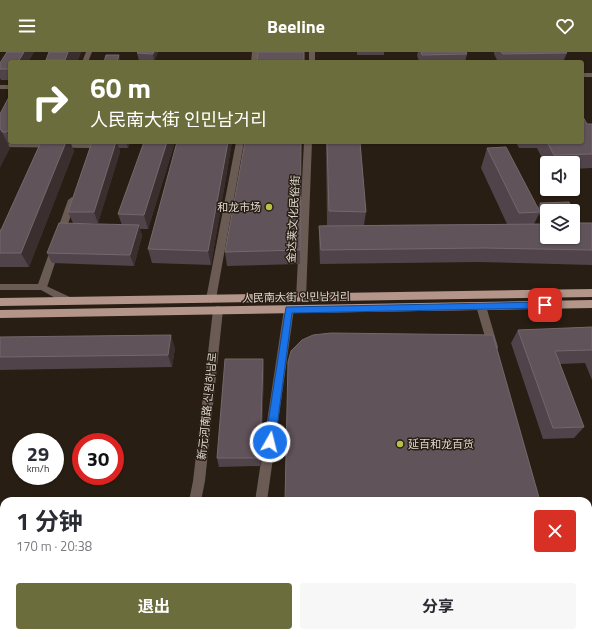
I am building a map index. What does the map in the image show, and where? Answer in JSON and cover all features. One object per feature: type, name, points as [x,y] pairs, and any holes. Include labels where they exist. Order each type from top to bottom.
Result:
[{"type":"main road","name":"人民南大街 인민남거리","points":[[0,302],[592,293]]},
{"type":"main road","name":"人民南大街 인민남거리","points":[[0,314],[592,304]]},
{"type":"street","points":[[211,299],[240,144]]},
{"type":"street","name":"金达莱文化民俗街","points":[[301,298],[308,144]]},
{"type":"street","points":[[42,287],[76,191]]},
{"type":"street","name":"人民南大街 인민남거리","points":[[0,287],[42,287],[69,301]]},
{"type":"street","points":[[481,306],[496,359]]},
{"type":"street","points":[[262,497],[289,309]]},
{"type":"street","name":"新元河南路 신원하남로","points":[[196,497],[199,481],[218,310]]},
{"type":"lane","points":[[0,145],[91,147]]},
{"type":"building","points":[[7,52],[24,52],[19,60],[8,60],[8,69],[0,69],[0,63]]},
{"type":"building","points":[[49,52],[68,52],[65,60],[46,60]]},
{"type":"building","points":[[154,52],[153,54],[137,53]]},
{"type":"building","points":[[258,52],[304,52],[304,60],[257,60]]},
{"type":"building","points":[[421,52],[466,52],[467,54],[422,55]]},
{"type":"building","points":[[501,52],[566,52],[567,53],[503,54]]},
{"type":"building","points":[[106,55],[119,55],[118,60],[105,60]]},
{"type":"building","points":[[8,99],[7,132],[2,132],[0,128],[0,114]]},
{"type":"building","points":[[584,119],[587,124],[592,124],[592,154],[554,155],[548,144],[584,144]]},
{"type":"building","points":[[40,144],[65,144],[21,253],[0,253],[1,230]]},
{"type":"building","points":[[91,144],[115,144],[94,212],[68,212]]},
{"type":"building","points":[[143,144],[166,144],[144,215],[118,214]]},
{"type":"building","points":[[176,144],[228,144],[208,251],[148,249]]},
{"type":"building","name":"和龙市场","points":[[245,144],[301,144],[300,250],[225,252]]},
{"type":"building","points":[[327,144],[360,144],[366,212],[329,211]]},
{"type":"building","points":[[506,147],[540,212],[519,213],[487,148]]},
{"type":"building","points":[[569,202],[570,204],[541,204]]},
{"type":"building","points":[[59,223],[139,225],[130,255],[47,253]]},
{"type":"building","points":[[580,223],[592,223],[592,250],[484,248],[321,250],[319,226],[540,224],[540,244],[580,244]]},
{"type":"building","points":[[592,327],[592,350],[555,351],[584,427],[553,428],[518,330]]},
{"type":"building","name":"延百和龙百货","points":[[331,333],[493,335],[539,497],[285,497],[288,362],[291,351],[302,340],[313,335]]},
{"type":"building","points":[[171,335],[168,355],[0,357],[0,337]]},
{"type":"building","points":[[225,359],[263,359],[260,458],[217,458]]},
{"type":"place","name":"和龙市场","points":[[269,207]]},
{"type":"place","name":"延百和龙百货","points":[[400,444]]},
{"type":"route","points":[[270,442],[289,309],[545,305]]}]
